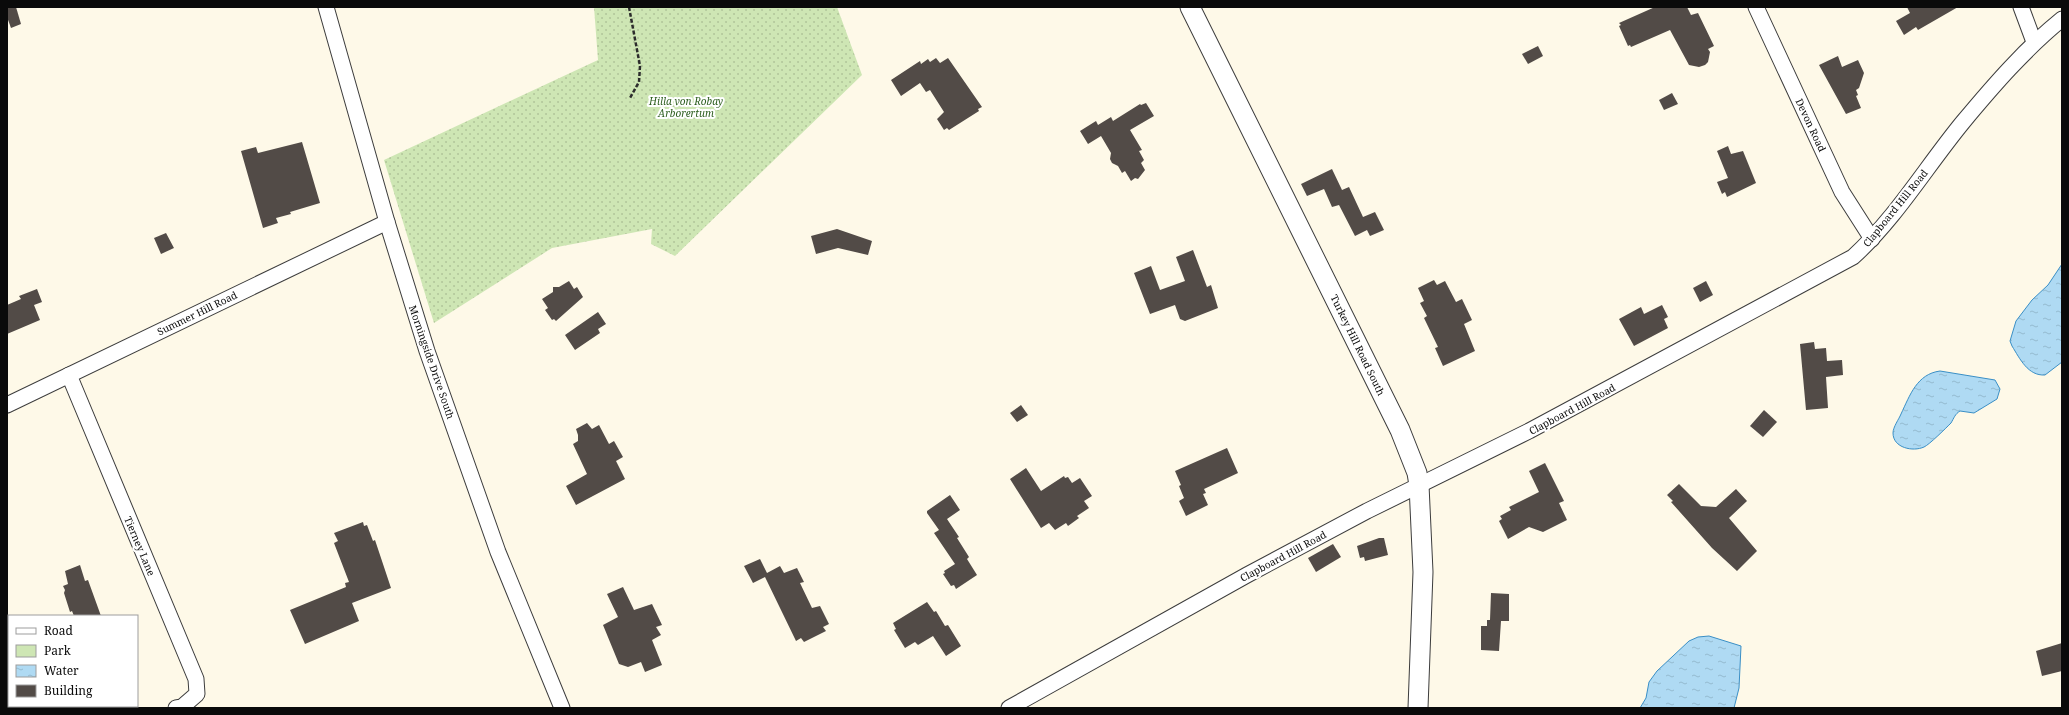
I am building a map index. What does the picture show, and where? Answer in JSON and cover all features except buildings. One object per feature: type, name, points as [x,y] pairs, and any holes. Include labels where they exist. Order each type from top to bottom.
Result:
[{"type":"street","name":"Morningside Drive South","points":[[326,7],[387,222],[427,351],[498,552],[562,708]]},
{"type":"street","name":"Turkey Hill Road South","points":[[1190,7],[1396,423],[1412,460],[1419,485],[1423,572],[1418,708]]},
{"type":"street","name":"Devon Road","points":[[1756,7],[1842,192],[1872,239]]},
{"type":"street","points":[[2021,7],[2034,42]]},
{"type":"street","name":"Clapboard Hill Road","points":[[1009,708],[1247,575],[1419,485],[1529,432],[1853,257],[1872,239],[1963,122],[2034,42],[2062,19]]},
{"type":"street","name":"Summer Hill Road","points":[[7,405],[387,222]]},
{"type":"street","name":"Tierney Lane","points":[[69,375],[196,679],[198,694],[182,706],[176,708]]},
{"type":"path","points":[[629,7],[640,66],[639,82],[630,98]]},
{"type":"green space","name":"Hilla von Robay Arborertum","points":[[594,7],[837,7],[862,75],[675,256],[651,244],[652,229],[552,248],[434,323],[384,160],[598,60]]},
{"type":"water","points":[[2062,264],[2062,362],[2045,375],[2039,375],[2029,370],[2025,366],[2010,341],[2016,321],[2032,300],[2048,285]]},
{"type":"water","points":[[1940,371],[1995,380],[2000,389],[1997,399],[1974,413],[1960,411],[1951,423],[1926,446],[1915,449],[1904,448],[1896,442],[1894,438],[1893,431],[1895,426],[1915,386],[1925,376]]},
{"type":"water","points":[[1709,636],[1741,646],[1739,688],[1734,708],[1640,708],[1646,698],[1649,682],[1657,671],[1689,641],[1698,637]]}]
